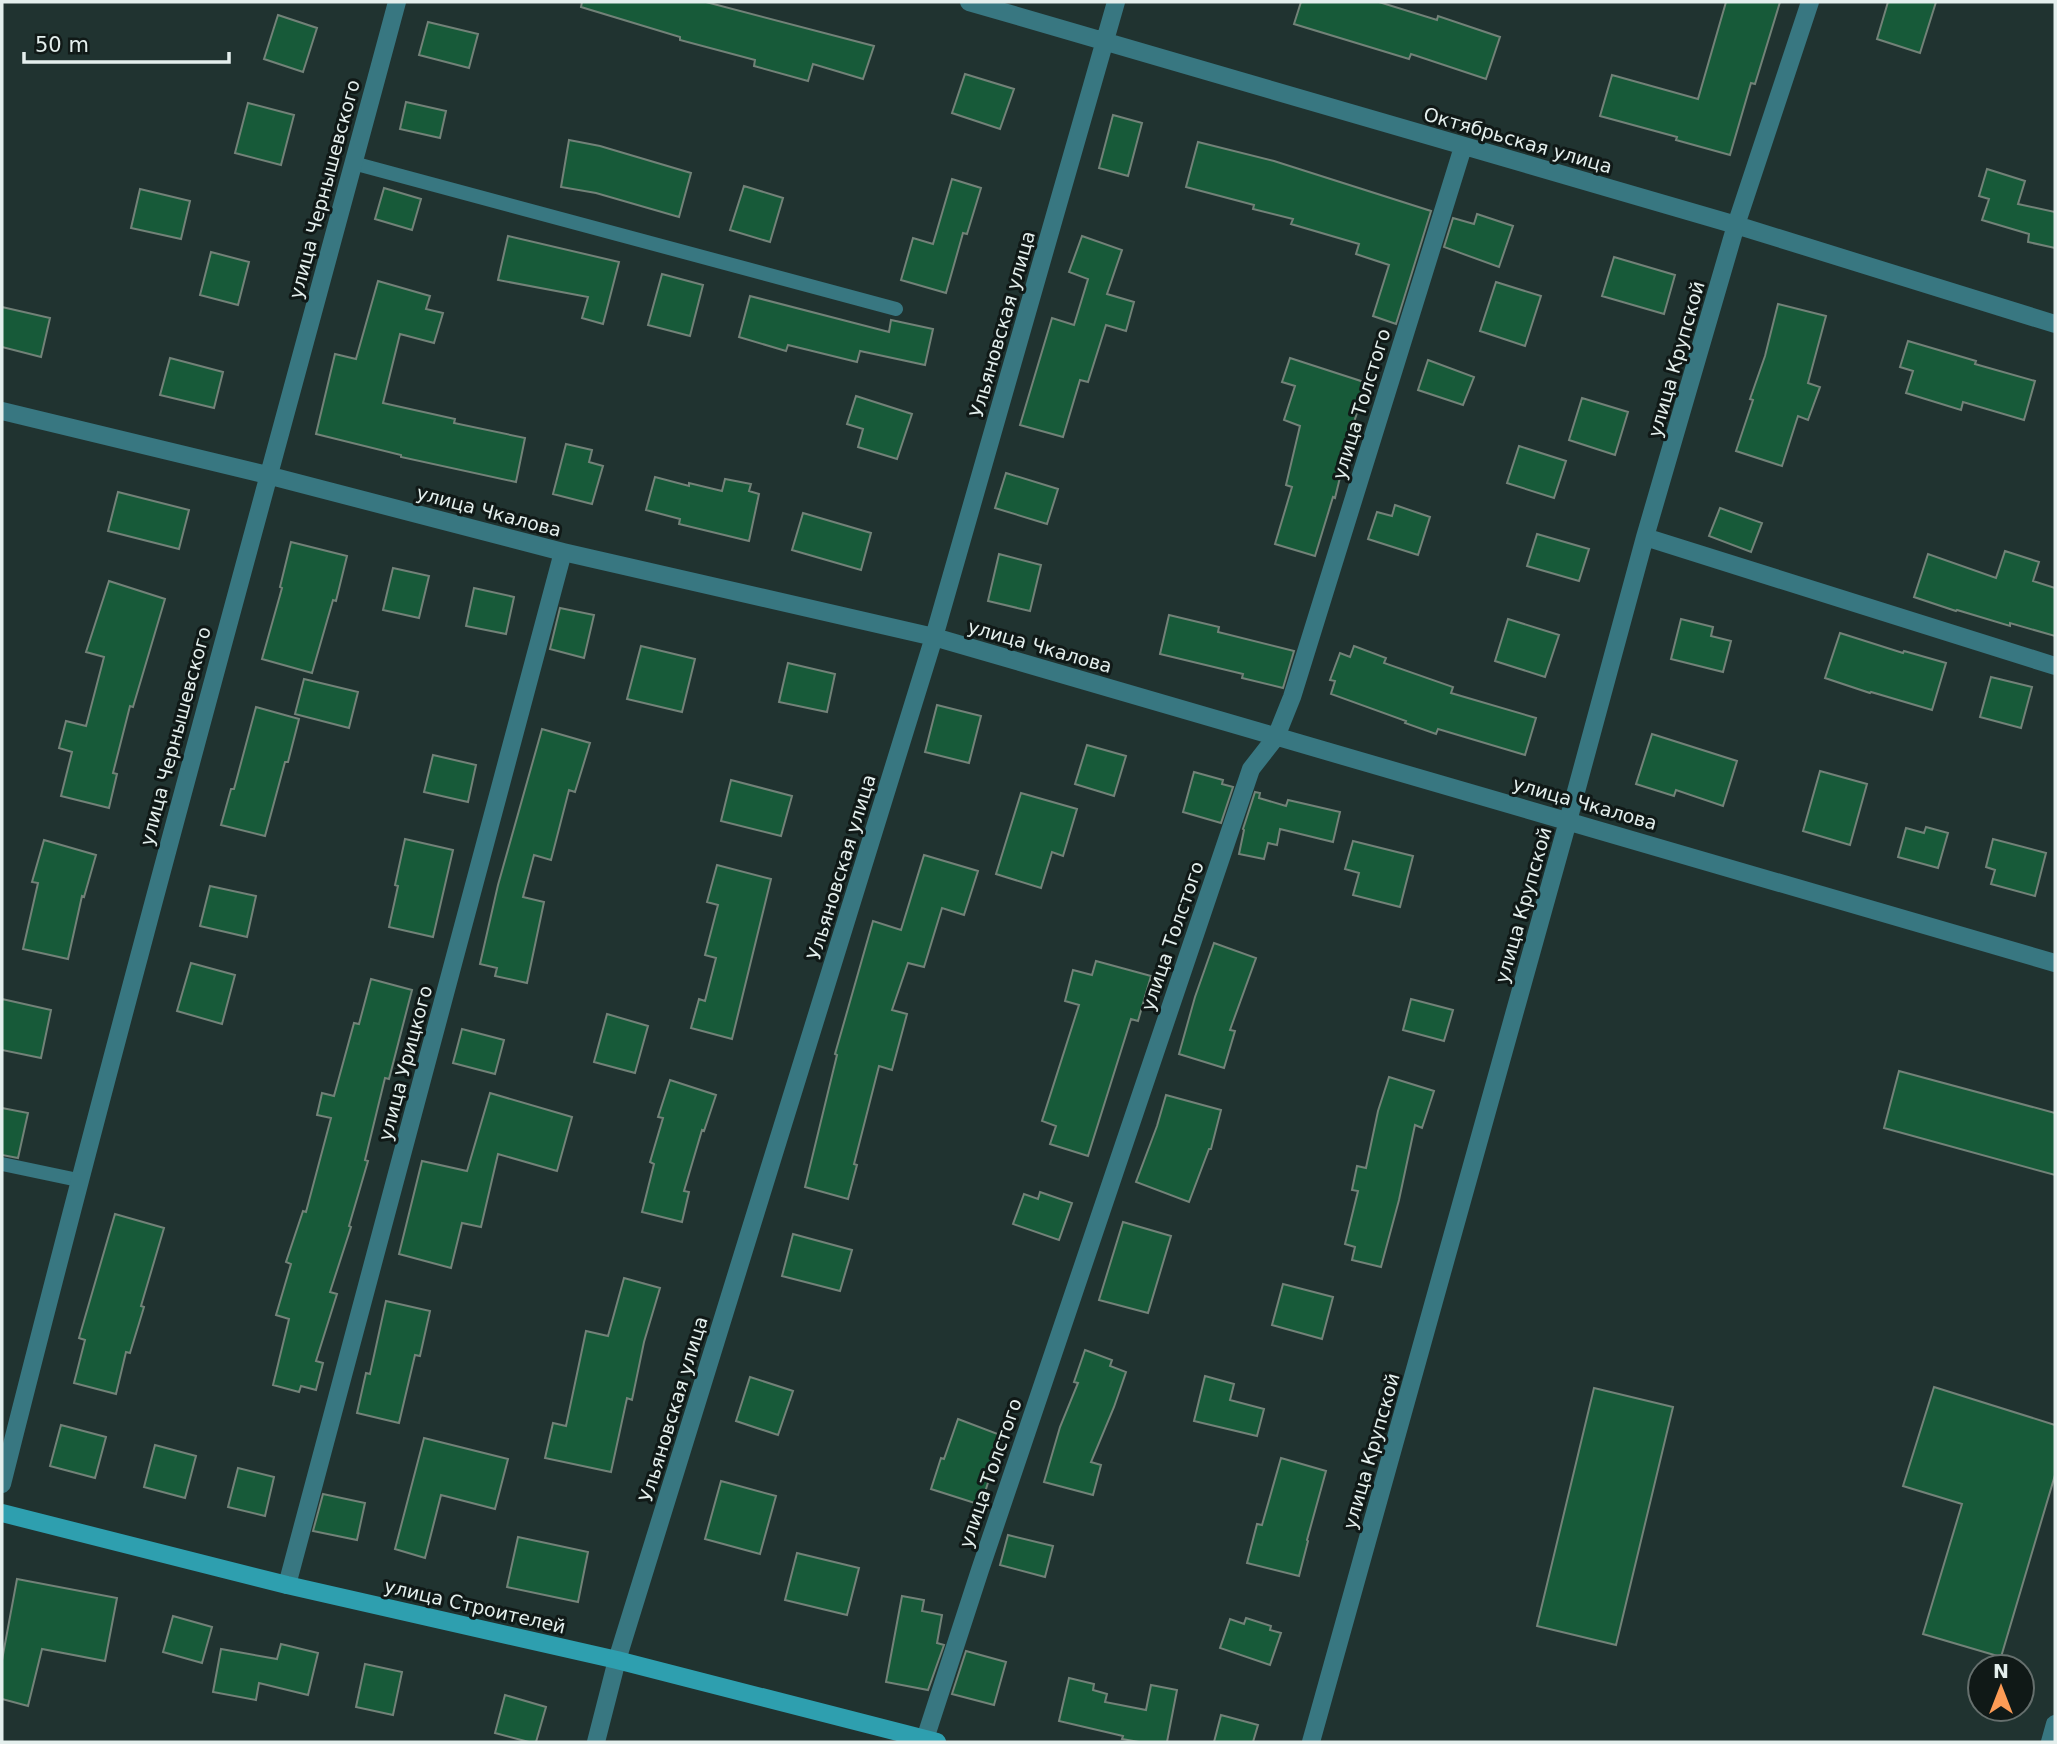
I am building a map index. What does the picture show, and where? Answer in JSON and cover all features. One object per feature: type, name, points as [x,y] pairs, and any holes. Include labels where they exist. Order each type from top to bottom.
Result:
[{"type":"street","name":"улица Чернышевского","points":[[2,1484],[78,1180],[397,2]]},
{"type":"street","name":"Октябрьская улица","points":[[969,2],[1737,225],[2055,324]]},
{"type":"street","name":"Ульяновская улица","points":[[596,1742],[617,1660],[934,637],[1116,2]]},
{"type":"street","name":"улица Крупской","points":[[1311,1742],[1646,537],[1737,225],[1810,2]]},
{"type":"street","name":"улица Толстого","points":[[929,1741],[980,1570],[1251,769],[1276,737],[1292,696],[1464,147]]},
{"type":"street","name":"улица Чкалова","points":[[2,411],[267,475],[563,552],[934,637],[2055,963]]},
{"type":"street","points":[[1646,537],[2055,666]]},
{"type":"street","name":"улица Урицкого","points":[[287,1585],[563,552]]},
{"type":"street","name":"улица Строителей","points":[[2,1513],[287,1585],[617,1660],[929,1741]]},
{"type":"street","points":[[2050,1742],[2055,1724]]},
{"type":"lane","points":[[353,163],[896,309]]},
{"type":"lane","points":[[2,1164],[78,1180]]},
{"type":"building","points":[[582,2],[706,2],[874,46],[863,79],[813,64],[808,81],[754,66],[755,60],[680,40],[680,37],[581,7]]},
{"type":"building","points":[[1301,2],[1379,2],[1437,20],[1438,16],[1500,37],[1486,79],[1411,54],[1409,59],[1294,24]]},
{"type":"building","points":[[1726,2],[1780,2],[1755,84],[1751,83],[1730,155],[1600,116],[1612,75],[1698,99]]},
{"type":"building","points":[[1888,2],[1936,2],[1920,53],[1877,39]]},
{"type":"building","points":[[278,15],[317,28],[303,72],[264,59]]},
{"type":"building","points":[[428,22],[478,34],[469,68],[419,55]]},
{"type":"building","points":[[965,74],[1014,89],[1000,129],[952,113]]},
{"type":"building","points":[[406,102],[446,111],[440,138],[400,129]]},
{"type":"building","points":[[248,103],[294,115],[281,165],[235,153]]},
{"type":"building","points":[[1113,115],[1142,123],[1128,176],[1099,168]]},
{"type":"building","points":[[569,140],[600,146],[691,173],[679,217],[596,193],[561,187]]},
{"type":"building","points":[[1198,142],[1274,161],[1431,211],[1396,324],[1373,316],[1389,265],[1356,254],[1359,244],[1291,224],[1293,219],[1253,209],[1254,205],[1186,187]]},
{"type":"building","points":[[1987,169],[2025,181],[2018,204],[2055,212],[2055,248],[2028,242],[2029,234],[1982,220],[1989,199],[1979,196]]},
{"type":"building","points":[[952,179],[981,188],[967,234],[963,233],[946,293],[901,280],[913,238],[933,244]]},
{"type":"building","points":[[744,186],[783,198],[770,242],[730,230]]},
{"type":"building","points":[[384,188],[421,199],[412,230],[375,219]]},
{"type":"building","points":[[140,189],[190,201],[181,239],[131,228]]},
{"type":"building","points":[[1477,214],[1513,226],[1499,267],[1444,247],[1453,218],[1474,224]]},
{"type":"building","points":[[508,236],[619,262],[603,324],[582,318],[588,297],[498,280]]},
{"type":"building","points":[[1082,236],[1122,250],[1107,294],[1134,302],[1126,331],[1106,325],[1088,382],[1080,380],[1063,437],[1020,425],[1052,318],[1074,325],[1088,279],[1069,272]]},
{"type":"building","points":[[211,252],[249,262],[238,305],[200,295]]},
{"type":"building","points":[[1614,257],[1675,275],[1664,314],[1602,296]]},
{"type":"building","points":[[662,274],[703,285],[690,336],[648,325]]},
{"type":"building","points":[[378,281],[430,296],[426,309],[443,313],[434,343],[400,334],[383,403],[455,419],[454,423],[525,438],[516,482],[401,457],[316,434],[335,354],[356,359]]},
{"type":"building","points":[[1496,282],[1541,296],[1525,346],[1480,331]]},
{"type":"building","points":[[750,296],[889,332],[891,320],[933,329],[925,365],[860,351],[857,362],[788,345],[786,351],[739,337]]},
{"type":"building","points":[[1778,304],[1826,316],[1808,383],[1820,387],[1808,420],[1798,416],[1782,466],[1736,451],[1753,400],[1750,399],[1765,356]]},
{"type":"building","points":[[2,307],[50,318],[41,357],[2,347]]},
{"type":"building","points":[[1908,341],[2035,381],[2024,420],[1963,402],[1961,410],[1906,393],[1913,371],[1900,367]]},
{"type":"building","points":[[170,358],[223,372],[214,408],[160,395]]},
{"type":"building","points":[[1290,358],[1367,383],[1352,428],[1335,498],[1333,497],[1315,556],[1275,544],[1292,487],[1286,485],[1300,426],[1284,420],[1295,386],[1282,382]]},
{"type":"building","points":[[1428,360],[1474,377],[1463,405],[1418,390]]},
{"type":"building","points":[[856,396],[912,414],[897,459],[858,447],[863,429],[847,424]]},
{"type":"building","points":[[1582,398],[1628,412],[1615,455],[1569,440]]},
{"type":"building","points":[[566,444],[592,450],[589,462],[603,466],[592,504],[553,494]]},
{"type":"building","points":[[1519,446],[1566,461],[1554,498],[1507,483]]},
{"type":"building","points":[[1006,473],[1058,489],[1047,524],[995,508]]},
{"type":"building","points":[[655,477],[722,491],[725,479],[751,484],[749,491],[759,494],[749,541],[679,524],[680,519],[646,510]]},
{"type":"building","points":[[118,492],[189,510],[179,549],[108,531]]},
{"type":"building","points":[[1395,505],[1430,517],[1418,555],[1368,539],[1377,512],[1392,516]]},
{"type":"building","points":[[1720,508],[1762,523],[1751,552],[1709,536]]},
{"type":"building","points":[[803,513],[871,533],[861,570],[792,550]]},
{"type":"building","points":[[1537,534],[1589,549],[1579,581],[1527,566]]},
{"type":"building","points":[[291,542],[347,556],[336,601],[333,600],[312,673],[262,659],[282,588],[280,587]]},
{"type":"building","points":[[2005,551],[2039,562],[2033,581],[2055,588],[2055,636],[2010,623],[2010,626],[1914,597],[1928,554],[1996,578]]},
{"type":"building","points":[[999,554],[1041,565],[1030,611],[988,601]]},
{"type":"building","points":[[393,568],[429,576],[419,618],[383,610]]},
{"type":"building","points":[[109,581],[165,599],[133,707],[130,706],[113,773],[117,774],[109,808],[61,796],[72,752],[59,748],[66,721],[86,726],[104,657],[86,652]]},
{"type":"building","points":[[474,588],[514,597],[506,634],[466,626]]},
{"type":"building","points":[[560,608],[594,615],[584,658],[550,649]]},
{"type":"building","points":[[1169,615],[1219,627],[1218,632],[1294,651],[1283,688],[1242,678],[1243,674],[1160,654]]},
{"type":"building","points":[[1508,619],[1559,635],[1545,677],[1495,661]]},
{"type":"building","points":[[1681,619],[1713,627],[1711,636],[1731,641],[1723,672],[1671,659]]},
{"type":"building","points":[[1840,633],[1946,663],[1932,710],[1825,678]]},
{"type":"building","points":[[641,646],[695,659],[682,712],[627,699]]},
{"type":"building","points":[[1354,646],[1386,658],[1384,663],[1453,687],[1451,693],[1536,718],[1525,755],[1438,729],[1436,734],[1331,694],[1335,681],[1330,680],[1340,653],[1350,657]]},
{"type":"building","points":[[788,663],[835,674],[827,712],[779,702]]},
{"type":"building","points":[[1991,677],[2032,687],[2021,728],[1980,717]]},
{"type":"building","points":[[304,679],[358,692],[349,728],[295,714]]},
{"type":"building","points":[[937,705],[981,716],[969,763],[925,752]]},
{"type":"building","points":[[256,707],[299,719],[265,836],[221,825],[231,789],[234,789]]},
{"type":"building","points":[[542,729],[590,743],[575,792],[569,790],[551,860],[534,855],[523,897],[544,902],[527,983],[495,976],[497,968],[480,964],[498,885]]},
{"type":"building","points":[[1652,734],[1737,761],[1723,806],[1676,790],[1674,796],[1636,784]]},
{"type":"building","points":[[1087,745],[1126,756],[1114,796],[1075,784]]},
{"type":"building","points":[[433,755],[476,765],[468,802],[424,792]]},
{"type":"building","points":[[1820,771],[1867,784],[1850,845],[1803,831]]},
{"type":"building","points":[[1194,772],[1223,780],[1222,784],[1233,787],[1221,823],[1183,812]]},
{"type":"building","points":[[731,780],[792,796],[781,836],[721,821]]},
{"type":"building","points":[[1255,792],[1260,793],[1259,798],[1286,806],[1288,800],[1340,812],[1333,842],[1280,829],[1277,845],[1268,843],[1264,859],[1239,854],[1243,829]]},
{"type":"building","points":[[1021,793],[1077,809],[1063,856],[1052,852],[1041,888],[996,874]]},
{"type":"building","points":[[1926,827],[1948,833],[1938,868],[1898,857],[1906,828],[1924,833]]},
{"type":"building","points":[[405,839],[453,850],[433,937],[389,927]]},
{"type":"building","points":[[1993,839],[2046,853],[2035,896],[1991,884],[1995,870],[1986,867]]},
{"type":"building","points":[[44,840],[96,855],[84,897],[82,896],[68,959],[23,949],[38,883],[32,882]]},
{"type":"building","points":[[1353,841],[1413,856],[1400,907],[1353,895],[1359,873],[1345,869]]},
{"type":"building","points":[[924,855],[978,871],[964,915],[942,908],[924,967],[908,963],[892,1010],[907,1014],[892,1070],[879,1066],[854,1164],[857,1165],[848,1199],[805,1187],[837,1055],[835,1054],[873,921],[901,930]]},
{"type":"building","points":[[717,865],[771,879],[732,1039],[691,1028],[699,999],[705,1001],[716,958],[705,955],[718,905],[707,902]]},
{"type":"building","points":[[210,886],[256,896],[247,937],[200,926]]},
{"type":"building","points":[[1214,943],[1256,958],[1230,1030],[1235,1031],[1224,1068],[1179,1054]]},
{"type":"building","points":[[1096,961],[1151,976],[1138,1021],[1131,1019],[1088,1156],[1050,1144],[1056,1126],[1042,1121],[1079,1005],[1065,1001],[1073,970],[1092,975]]},
{"type":"building","points":[[191,963],[235,975],[222,1024],[177,1011]]},
{"type":"building","points":[[371,979],[412,990],[389,1079],[385,1078],[365,1160],[368,1161],[349,1226],[351,1227],[330,1292],[337,1294],[316,1361],[323,1363],[316,1390],[301,1386],[299,1392],[273,1385],[289,1319],[276,1315],[291,1264],[286,1262],[303,1211],[306,1212],[331,1118],[317,1115],[322,1093],[334,1096],[354,1023],[359,1024]]},
{"type":"building","points":[[2,999],[51,1010],[41,1058],[2,1050]]},
{"type":"building","points":[[1411,999],[1453,1010],[1444,1041],[1403,1030]]},
{"type":"building","points":[[607,1014],[648,1026],[635,1073],[594,1062]]},
{"type":"building","points":[[462,1029],[504,1040],[495,1074],[453,1063]]},
{"type":"building","points":[[1899,1071],[2055,1113],[2055,1175],[1884,1128]]},
{"type":"building","points":[[1389,1077],[1434,1091],[1422,1128],[1415,1125],[1381,1267],[1352,1260],[1355,1247],[1345,1244],[1358,1191],[1352,1190],[1357,1166],[1366,1168],[1378,1111]]},
{"type":"building","points":[[670,1080],[716,1095],[704,1131],[702,1130],[684,1191],[689,1192],[682,1222],[642,1212],[654,1164],[650,1162],[663,1118],[658,1117]]},
{"type":"building","points":[[490,1093],[572,1117],[557,1171],[498,1154],[481,1227],[462,1223],[451,1268],[399,1254],[422,1161],[467,1171]]},
{"type":"building","points":[[1166,1095],[1221,1110],[1211,1149],[1189,1202],[1136,1182]]},
{"type":"building","points":[[2,1108],[28,1113],[18,1158],[2,1155]]},
{"type":"building","points":[[1040,1192],[1072,1203],[1059,1240],[1013,1224],[1024,1194],[1038,1199]]},
{"type":"building","points":[[115,1214],[164,1228],[141,1306],[144,1307],[130,1353],[126,1352],[116,1394],[74,1383],[85,1340],[79,1338]]},
{"type":"building","points":[[1123,1222],[1171,1236],[1148,1313],[1099,1300]]},
{"type":"building","points":[[793,1234],[852,1250],[840,1291],[782,1276]]},
{"type":"building","points":[[624,1278],[660,1288],[644,1342],[632,1400],[627,1398],[611,1472],[545,1458],[553,1423],[566,1426],[586,1331],[608,1336]]},
{"type":"building","points":[[1283,1284],[1333,1297],[1322,1339],[1272,1325]]},
{"type":"building","points":[[386,1301],[430,1311],[420,1356],[415,1355],[399,1423],[357,1413],[366,1373],[370,1374]]},
{"type":"building","points":[[1085,1350],[1112,1360],[1110,1366],[1126,1372],[1091,1462],[1101,1465],[1093,1495],[1044,1482],[1060,1427],[1078,1383],[1074,1382]]},
{"type":"building","points":[[1205,1376],[1234,1384],[1230,1400],[1264,1409],[1257,1436],[1194,1421]]},
{"type":"building","points":[[750,1377],[793,1391],[778,1435],[736,1421]]},
{"type":"building","points":[[1934,1387],[2055,1425],[2055,1475],[2002,1653],[1987,1653],[1923,1634],[1962,1504],[1903,1486]]},
{"type":"building","points":[[1594,1388],[1673,1407],[1616,1645],[1537,1626]]},
{"type":"building","points":[[958,1419],[1003,1436],[989,1472],[991,1473],[981,1505],[931,1489]]},
{"type":"building","points":[[61,1425],[106,1437],[95,1478],[50,1466]]},
{"type":"building","points":[[424,1438],[508,1459],[495,1509],[441,1495],[425,1558],[395,1549]]},
{"type":"building","points":[[155,1445],[196,1456],[185,1498],[144,1487]]},
{"type":"building","points":[[1281,1458],[1326,1471],[1299,1576],[1247,1563],[1257,1524],[1262,1525]]},
{"type":"building","points":[[238,1468],[274,1477],[265,1516],[228,1507]]},
{"type":"building","points":[[721,1481],[776,1496],[760,1554],[705,1539]]},
{"type":"building","points":[[323,1494],[365,1503],[357,1540],[313,1531]]},
{"type":"building","points":[[1008,1535],[1053,1546],[1045,1577],[1000,1565]]},
{"type":"building","points":[[518,1537],[588,1552],[578,1602],[507,1587]]},
{"type":"building","points":[[797,1553],[859,1568],[847,1615],[785,1600]]},
{"type":"building","points":[[17,1579],[117,1598],[105,1661],[42,1649],[28,1706],[2,1699],[2,1660]]},
{"type":"building","points":[[902,1596],[924,1600],[922,1611],[942,1615],[937,1643],[944,1645],[928,1690],[886,1682]]},
{"type":"building","points":[[173,1616],[212,1627],[202,1663],[163,1652]]},
{"type":"building","points":[[1246,1618],[1271,1626],[1270,1630],[1281,1633],[1270,1665],[1220,1648],[1230,1619],[1244,1624]]},
{"type":"building","points":[[281,1644],[318,1653],[308,1695],[259,1683],[256,1700],[213,1692],[221,1649],[277,1659]]},
{"type":"building","points":[[966,1651],[1006,1662],[994,1705],[952,1694]]},
{"type":"building","points":[[365,1664],[402,1672],[393,1715],[356,1707]]},
{"type":"building","points":[[1069,1678],[1094,1684],[1093,1690],[1107,1694],[1105,1702],[1146,1710],[1151,1685],[1177,1690],[1167,1742],[1122,1739],[1123,1736],[1059,1721]]},
{"type":"building","points":[[505,1695],[546,1707],[536,1742],[495,1733]]},
{"type":"building","points":[[1221,1715],[1258,1725],[1253,1742],[1214,1742]]}]
